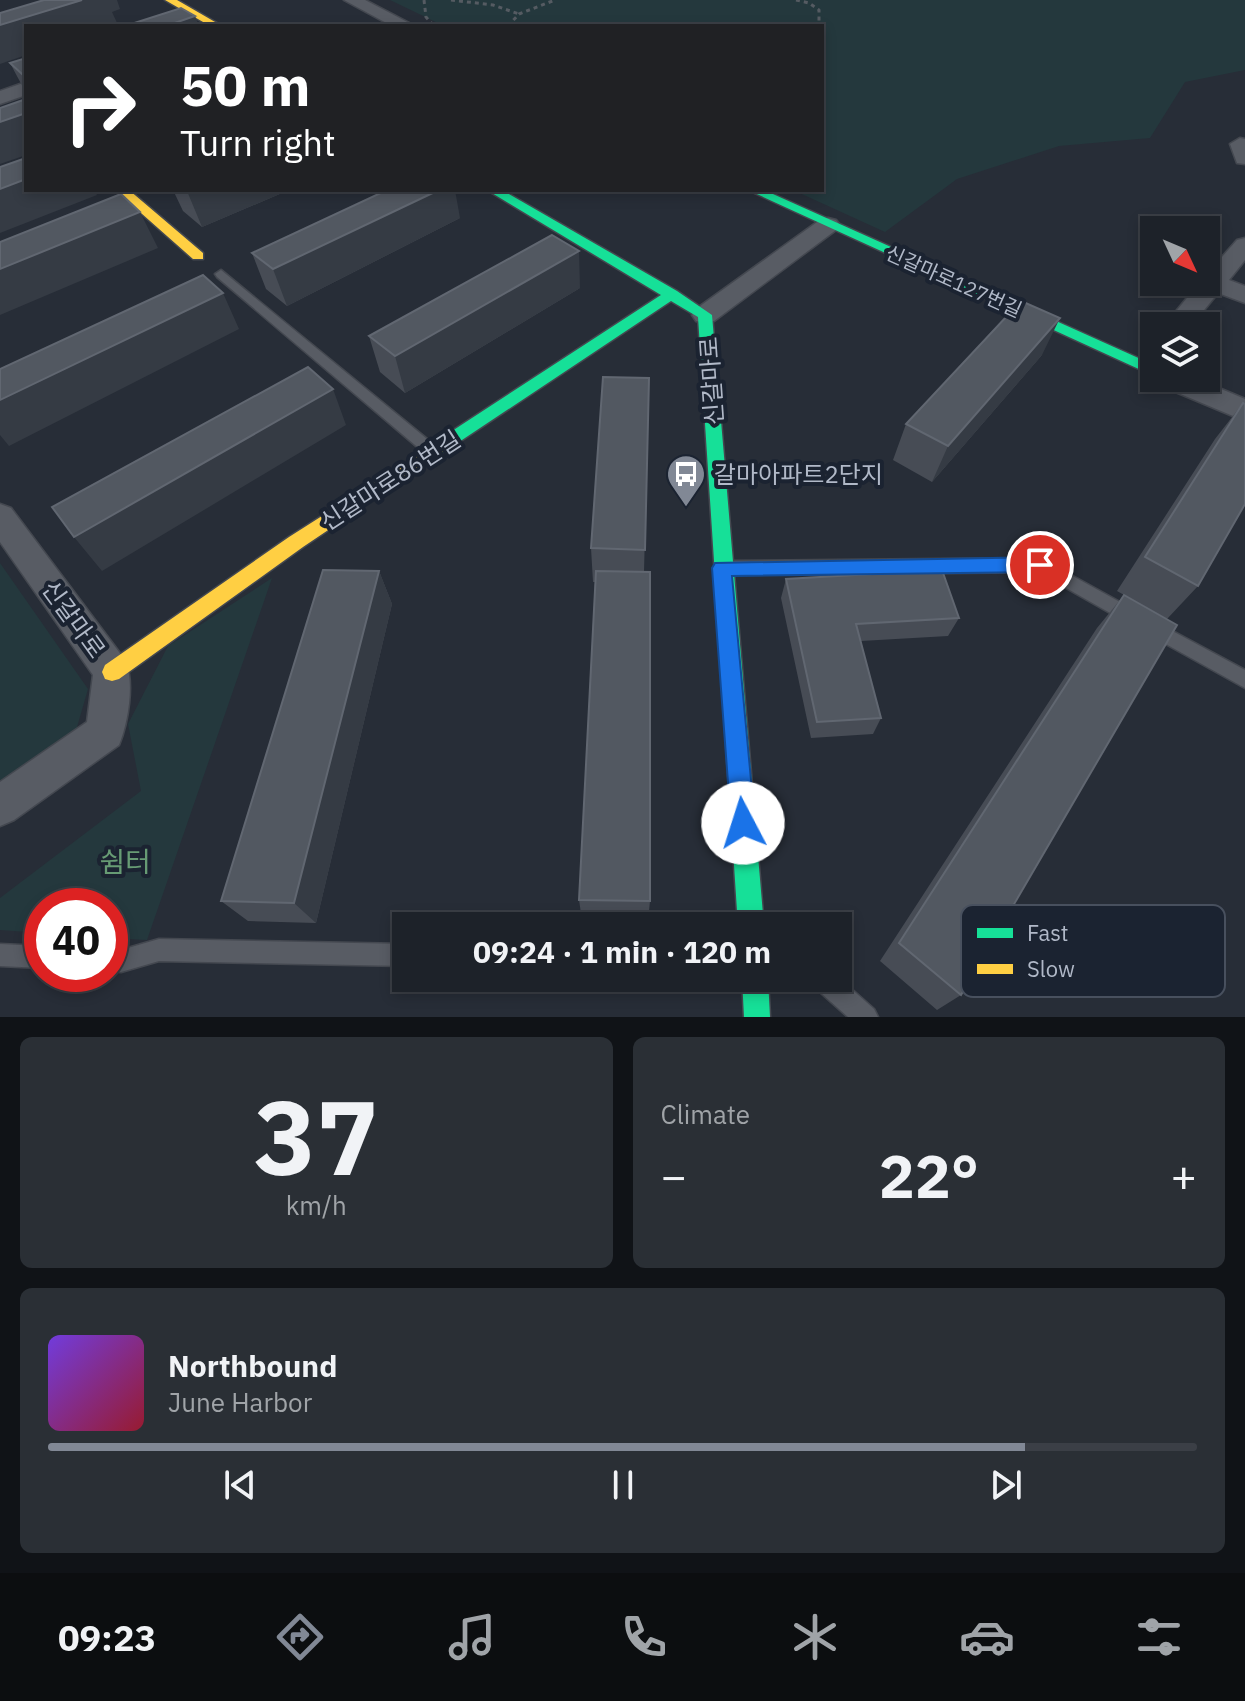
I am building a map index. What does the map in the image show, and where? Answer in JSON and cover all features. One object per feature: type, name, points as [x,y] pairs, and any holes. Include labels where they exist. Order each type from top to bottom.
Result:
[{"type":"street","points":[[170,0],[209,22]]},
{"type":"street","points":[[352,0],[402,24]]},
{"type":"street","points":[[4,100],[24,89]]},
{"type":"street","points":[[123,192],[198,256]]},
{"type":"street","name":"신갈마로","points":[[496,192],[705,315]]},
{"type":"street","name":"신갈마로127번길","points":[[758,192],[1140,360]]},
{"type":"street","name":"신갈마로","points":[[705,315],[828,225]]},
{"type":"street","points":[[1220,277],[1245,245]]},
{"type":"street","points":[[1220,285],[1245,295]]},
{"type":"street","name":"신갈마로86번길","points":[[112,672],[296,542],[672,294]]},
{"type":"street","points":[[1189,312],[1204,296]]},
{"type":"street","name":"신갈마로","points":[[705,315],[722,568],[753,912]]},
{"type":"street","points":[[1201,392],[1245,411]]},
{"type":"street","name":"신갈마로","points":[[0,517],[112,672],[105,732],[0,806]]},
{"type":"street","points":[[756,992],[757,1017]]},
{"type":"lane","points":[[221,274],[433,452]]},
{"type":"lane","points":[[722,568],[1040,565],[1245,680]]},
{"type":"lane","points":[[128,959],[159,950],[392,955]]},
{"type":"lane","points":[[0,955],[24,956]]},
{"type":"lane","points":[[837,992],[866,1017]]},
{"type":"path","points":[[424,0],[426,17],[432,24]]},
{"type":"path","points":[[451,0],[493,5],[519,14]]},
{"type":"path","points":[[510,24],[519,14],[555,0]]},
{"type":"path","points":[[796,0],[809,3],[819,10],[819,24]]},
{"type":"green space","points":[[390,0],[1245,0],[1245,70],[1185,82],[1150,138],[1059,146],[957,179],[885,232],[797,192],[824,192],[824,24],[440,24]]},
{"type":"green space","points":[[0,563],[88,689],[75,734],[0,786]]},
{"type":"green space","name":"쉼터","points":[[272,578],[147,940],[128,939],[128,888],[24,888],[24,932],[0,930],[0,898],[141,791],[128,724],[168,646]]},
{"type":"building","points":[[44,0],[82,0],[0,25],[0,13]]},
{"type":"building","points":[[181,8],[195,16],[172,24],[131,24]]},
{"type":"building","points":[[24,59],[24,73],[22,74],[10,63]]},
{"type":"building","points":[[24,100],[24,114],[0,122],[0,108]]},
{"type":"building","points":[[24,159],[24,180],[0,189],[0,167]]},
{"type":"building","points":[[383,192],[435,192],[273,269],[252,253]]},
{"type":"building","points":[[121,194],[140,212],[0,269],[0,242]]},
{"type":"building","points":[[552,235],[579,251],[395,356],[369,336]]},
{"type":"building","points":[[203,275],[223,293],[0,400],[0,369]]},
{"type":"building","points":[[1021,301],[1060,318],[948,446],[906,424]]},
{"type":"building","points":[[308,367],[333,389],[74,537],[52,507]]},
{"type":"building","points":[[603,377],[649,378],[645,550],[591,548]]},
{"type":"building","points":[[1243,403],[1245,504],[1198,586],[1145,557]]},
{"type":"building","points":[[323,570],[379,571],[294,903],[221,901]]},
{"type":"building","points":[[942,570],[959,618],[856,624],[881,718],[817,722],[786,579]]},
{"type":"building","points":[[596,571],[650,572],[650,901],[579,900]]},
{"type":"building","points":[[1124,595],[1177,625],[1014,905],[961,905],[961,995],[899,943]]},
{"type":"traffic: fast","points":[[496,192],[705,315],[750,912]]},
{"type":"traffic: fast","points":[[758,192],[1140,365]]},
{"type":"traffic: fast","points":[[435,450],[672,294]]},
{"type":"traffic: fast","points":[[756,992],[757,1017]]},
{"type":"traffic: slow","points":[[170,0],[213,24]]},
{"type":"traffic: slow","points":[[123,192],[198,256]]},
{"type":"traffic: slow","points":[[112,672],[296,542],[435,450]]},
{"type":"place","name":"갈마아파트2단지","points":[[686,508]]},
{"type":"route","points":[[743,823],[722,568],[1040,565]]}]
